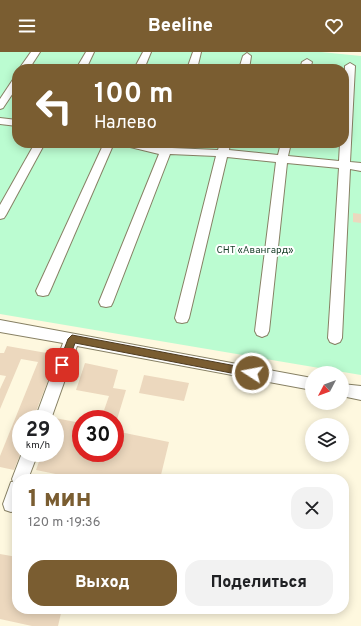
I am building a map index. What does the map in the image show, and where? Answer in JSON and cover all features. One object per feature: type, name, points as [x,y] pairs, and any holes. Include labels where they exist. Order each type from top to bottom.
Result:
[{"type":"street","points":[[28,64],[36,52]]},
{"type":"street","points":[[84,64],[90,52]]},
{"type":"street","points":[[142,64],[146,52]]},
{"type":"street","points":[[193,64],[197,52]]},
{"type":"street","points":[[245,64],[247,56]]},
{"type":"street","points":[[349,82],[350,66]]},
{"type":"street","points":[[0,106],[12,88]]},
{"type":"street","points":[[0,121],[12,122]]},
{"type":"street","points":[[0,215],[37,148]]},
{"type":"street","points":[[44,291],[107,148]]},
{"type":"street","points":[[146,148],[158,148]]},
{"type":"street","points":[[106,302],[167,148]]},
{"type":"street","points":[[182,318],[224,148],[282,160],[361,167]]},
{"type":"street","points":[[262,331],[282,160],[285,148]]},
{"type":"street","points":[[335,338],[345,148]]},
{"type":"street","points":[[0,326],[305,383]]},
{"type":"street","points":[[45,410],[72,339]]},
{"type":"street","points":[[349,391],[361,393]]},
{"type":"street","points":[[22,474],[27,462]]},
{"type":"green space","name":"СНТ «Авангард»","points":[[0,52],[321,52],[361,56],[361,375],[349,373],[349,366],[308,366],[0,314]]},
{"type":"building","points":[[353,213],[361,214],[361,223],[353,222]]},
{"type":"building","points":[[7,346],[58,355],[37,410],[19,410],[38,362],[21,359],[0,409],[0,389],[6,376],[0,375],[0,353],[4,353]]},
{"type":"building","points":[[85,363],[118,370],[113,388],[126,390],[120,410],[104,410],[109,396],[76,390]]},
{"type":"building","points":[[144,375],[189,383],[184,401],[139,393]]},
{"type":"building","points":[[64,420],[72,421],[72,462],[124,462],[124,433],[169,442],[161,474],[56,474],[36,470],[39,462],[64,462]]},
{"type":"building","points":[[12,426],[12,462],[17,462],[14,470],[0,467],[0,456]]},
{"type":"building","points":[[0,554],[12,556],[12,614],[61,614],[58,626],[32,626],[0,619]]},
{"type":"route","points":[[62,365],[72,339],[252,373]]}]
